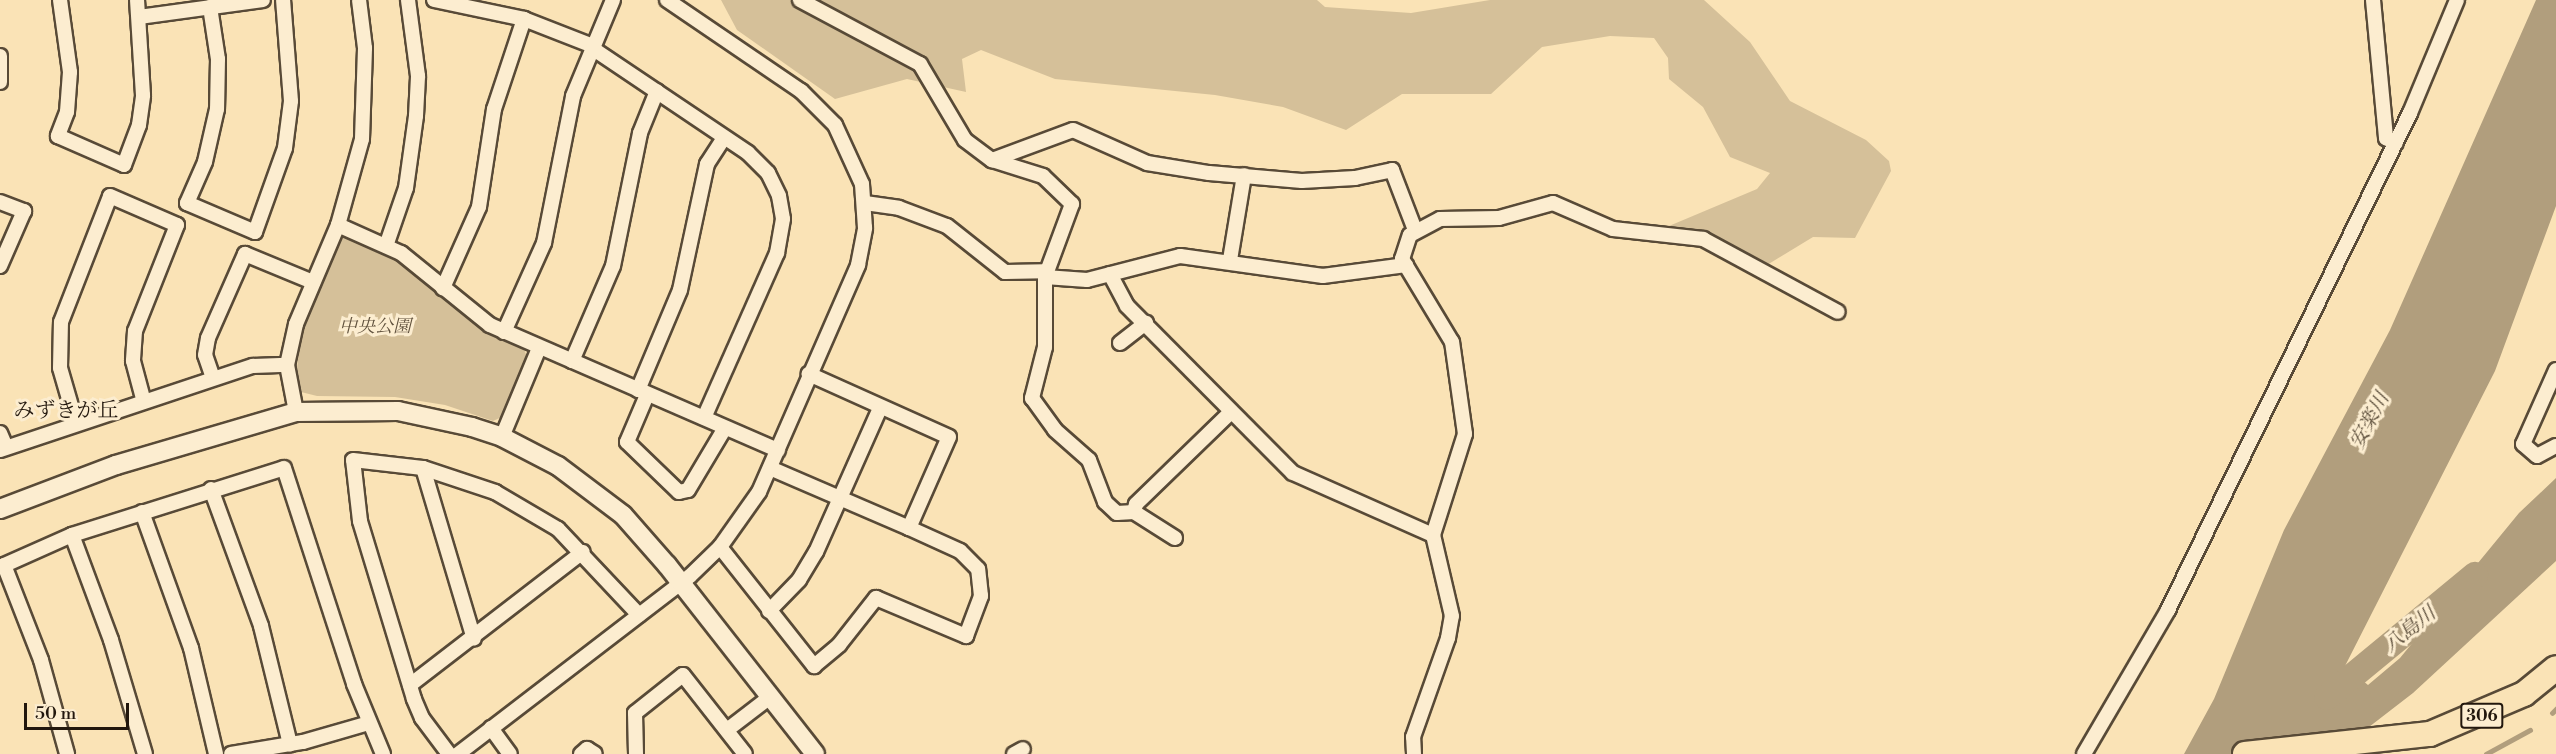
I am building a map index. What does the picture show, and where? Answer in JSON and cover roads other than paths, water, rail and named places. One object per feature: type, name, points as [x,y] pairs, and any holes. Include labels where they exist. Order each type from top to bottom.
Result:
[{"type":"highway","name":"306","points":[[2245,754],[2397,741],[2469,721],[2524,694],[2556,668]]},
{"type":"street","points":[[60,0],[70,72],[67,112],[58,136],[124,165],[142,110],[137,0]]},
{"type":"street","points":[[139,17],[263,0]]},
{"type":"street","points":[[210,7],[218,59],[217,109],[205,162],[186,203],[255,232],[282,158],[290,110],[291,56],[283,0]]},
{"type":"street","points":[[296,412],[287,365],[296,324],[338,225],[355,178],[366,98],[359,0]]},
{"type":"street","points":[[386,246],[406,188],[416,116],[418,76],[408,0]]},
{"type":"street","points":[[434,0],[524,19],[592,47],[724,138],[768,173],[783,219],[777,253],[704,418]]},
{"type":"street","points":[[504,332],[544,243],[565,128],[592,47],[613,0]]},
{"type":"street","points":[[800,0],[920,64],[965,140],[992,160],[1043,176],[1072,204],[1044,274],[1045,347],[1032,398],[1055,429],[1089,460],[1105,502],[1117,513],[1134,512],[1175,538]]},
{"type":"street","points":[[2373,0],[2386,138],[2396,143]]},
{"type":"street","points":[[2084,754],[2168,610],[2396,143],[2457,0]]},
{"type":"street","points":[[458,754],[680,583],[720,547],[747,513],[770,468],[858,265],[865,203],[850,148],[821,108],[671,1]]},
{"type":"street","points":[[443,288],[478,207],[494,109],[524,19]]},
{"type":"street","points":[[0,56],[0,82]]},
{"type":"street","points":[[572,361],[613,266],[640,134],[657,91]]},
{"type":"street","points":[[992,160],[1073,130],[1147,163],[1244,175],[1326,180],[1392,170],[1415,230]]},
{"type":"street","points":[[724,138],[707,164],[681,290],[627,442],[679,492],[688,490],[725,428]]},
{"type":"street","points":[[1230,260],[1244,175]]},
{"type":"street","points":[[75,423],[60,368],[61,322],[110,196],[177,225],[135,331],[133,361],[144,402]]},
{"type":"street","points":[[0,202],[24,211],[0,266]]},
{"type":"street","points":[[865,203],[899,208],[946,226],[1005,272],[1087,280],[1180,256],[1230,260],[1323,276],[1406,265]]},
{"type":"street","points":[[1414,754],[1413,737],[1448,638],[1452,616],[1433,535],[1463,449],[1465,420],[1452,342],[1406,265],[1401,251],[1415,230],[1440,219],[1499,218],[1553,203],[1612,230],[1703,239],[1838,312]]},
{"type":"street","points":[[338,225],[386,246],[504,332],[778,450]]},
{"type":"street","points":[[213,378],[206,355],[208,338],[245,254],[313,282]]},
{"type":"street","points":[[1110,274],[1127,306],[1293,473],[1433,535]]},
{"type":"street","points":[[1120,343],[1146,323]]},
{"type":"street","points":[[502,437],[539,348]]},
{"type":"street","points":[[0,433],[3,449],[75,423],[253,366],[287,365]]},
{"type":"street","points":[[2556,369],[2523,444],[2537,456],[2556,446]]},
{"type":"street","points":[[809,374],[880,408],[949,437],[909,528]]},
{"type":"street","points":[[769,611],[807,568],[880,408]]},
{"type":"street","points":[[0,509],[116,465],[296,412],[398,411],[502,437],[603,498],[647,540],[815,754]]},
{"type":"street","points":[[1134,512],[1231,412]]},
{"type":"street","points":[[449,754],[422,718],[410,685],[360,521],[354,460],[423,468],[495,492],[558,529],[583,552],[639,615]]},
{"type":"street","points":[[67,754],[41,660],[2,566],[72,535],[211,489],[284,468],[369,723],[383,754]]},
{"type":"street","points":[[423,468],[474,639]]},
{"type":"street","points":[[720,547],[814,666],[839,645],[876,598],[966,636],[981,596],[978,569],[960,551],[770,468]]},
{"type":"street","points":[[211,489],[261,626],[290,744]]},
{"type":"street","points":[[142,512],[191,648],[216,754]]},
{"type":"street","points":[[72,535],[111,640],[145,754]]},
{"type":"street","points":[[410,685],[474,639],[583,552]]},
{"type":"street","points":[[636,754],[635,712],[683,675],[745,754]]},
{"type":"street","points":[[727,730],[770,696]]},
{"type":"street","points":[[231,754],[290,744],[369,723]]},
{"type":"street","points":[[491,728],[510,754]]},
{"type":"street","points":[[581,754],[587,749],[595,754]]},
{"type":"water","name":"安楽川","points":[[2536,0],[2556,0],[2556,206],[2495,371],[2345,666],[2368,685],[2400,658],[2519,513],[2556,478],[2556,561],[2413,693],[2334,754],[2184,754],[2214,699],[2284,530],[2390,330]]},
{"type":"waterway","name":"八島川","points":[[2327,697],[2475,575]]},
{"type":"waterway","points":[[2552,713],[2556,709]]},
{"type":"waterway","points":[[2486,754],[2530,730]]},
{"type":"district","name":"みずきが丘","points":[[66,411]]},
{"type":"park label","name":"中央公園","points":[[375,327]]}]
